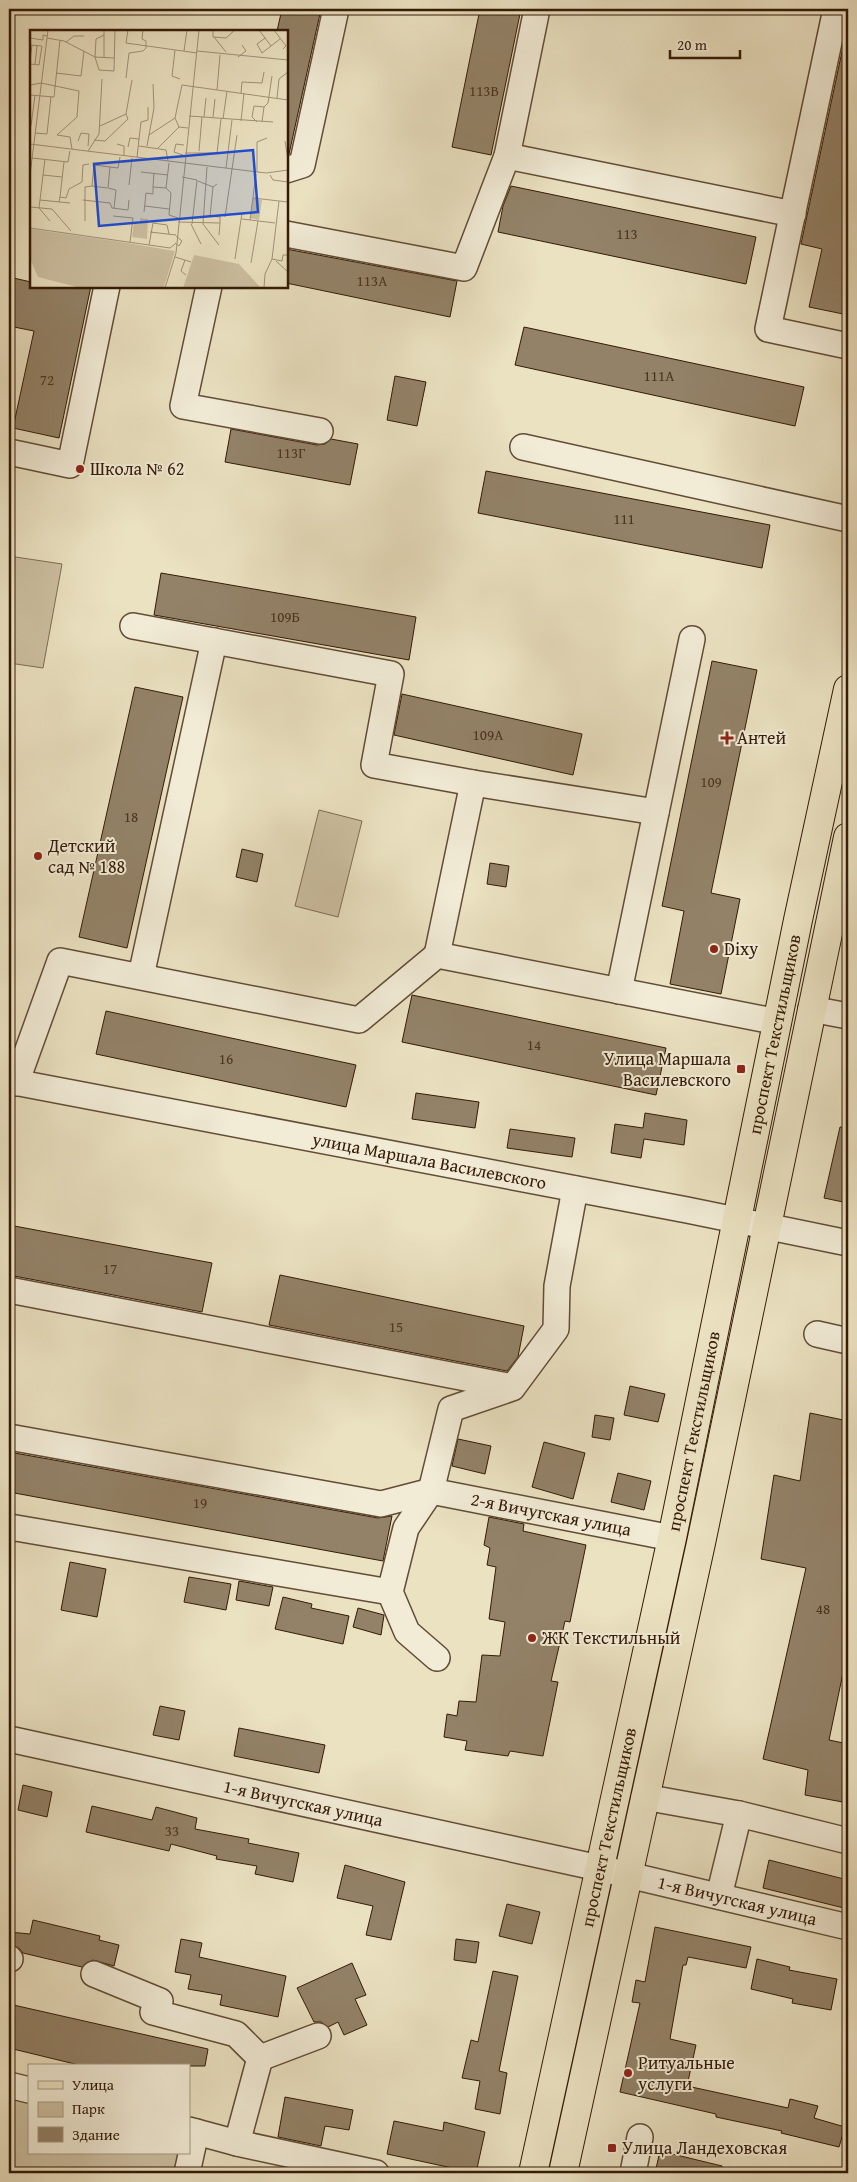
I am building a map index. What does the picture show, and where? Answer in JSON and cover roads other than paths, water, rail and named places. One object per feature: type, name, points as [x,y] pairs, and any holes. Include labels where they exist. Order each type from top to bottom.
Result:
[{"type":"main road","name":"проспект Текстильщиков","points":[[533,2173],[672,1538],[848,689]]},
{"type":"main road","name":"проспект Текстильщиков","points":[[563,2173],[701,1543],[848,837]]},
{"type":"street","points":[[288,169],[302,165],[336,9]]},
{"type":"street","points":[[288,234],[464,268],[506,156],[537,9]]},
{"type":"street","points":[[836,9],[768,329],[848,346]]},
{"type":"street","points":[[506,156],[793,214]]},
{"type":"street","points":[[9,452],[70,465],[107,288]]},
{"type":"street","points":[[209,288],[183,406],[320,431]]},
{"type":"street","points":[[523,446],[848,519]]},
{"type":"street","points":[[133,626],[391,674],[374,765],[656,812]]},
{"type":"street","points":[[619,991],[692,639]]},
{"type":"street","points":[[141,976],[214,641]]},
{"type":"street","points":[[12,1082],[60,961],[359,1020],[438,955],[473,783]]},
{"type":"street","points":[[438,955],[778,1022]]},
{"type":"street","points":[[811,1009],[848,1016]]},
{"type":"street","name":"улица Маршала Василевского","points":[[12,1082],[737,1220],[848,1243]]},
{"type":"street","points":[[437,1658],[407,1632],[390,1592],[406,1528],[431,1491],[451,1409],[513,1387],[556,1329],[557,1286],[575,1189]]},
{"type":"street","points":[[9,1290],[513,1387]]},
{"type":"street","points":[[817,1334],[848,1341]]},
{"type":"street","points":[[9,1437],[381,1504],[431,1491]]},
{"type":"street","name":"2-я Вичугская улица","points":[[431,1491],[672,1538]]},
{"type":"street","points":[[9,1530],[10,1527],[390,1592]]},
{"type":"street","name":"1-я Вичугская улица","points":[[9,1738],[599,1868],[848,1927]]},
{"type":"street","points":[[644,1797],[739,1814],[848,1841]]},
{"type":"street","points":[[719,1896],[739,1814]]},
{"type":"street","points":[[94,1974],[160,2001],[153,2012],[236,2034],[260,2058]]},
{"type":"street","points":[[260,2058],[318,2036]]},
{"type":"street","points":[[237,2143],[260,2058]]},
{"type":"street","points":[[9,2085],[28,2090]]},
{"type":"street","points":[[190,2148],[192,2131],[237,2143],[376,2173]]},
{"type":"street","points":[[633,2173],[640,2137]]},
{"type":"street","points":[[187,2173],[189,2154]]},
{"type":"place","name":"Школа № 62","points":[[80,469]]},
{"type":"place","name":"Антей","points":[[727,738]]},
{"type":"place","name":"Детский сад № 188","points":[[38,856]]},
{"type":"place","name":"Dixy","points":[[714,949]]},
{"type":"place","name":"Улица Маршала Василевского","points":[[741,1069]]},
{"type":"place","name":"ЖК Текстильный","points":[[532,1638]]},
{"type":"place","name":"Ритуальные услуги","points":[[628,2073]]},
{"type":"place","name":"Улица Ландеховская","points":[[612,2148]]}]
